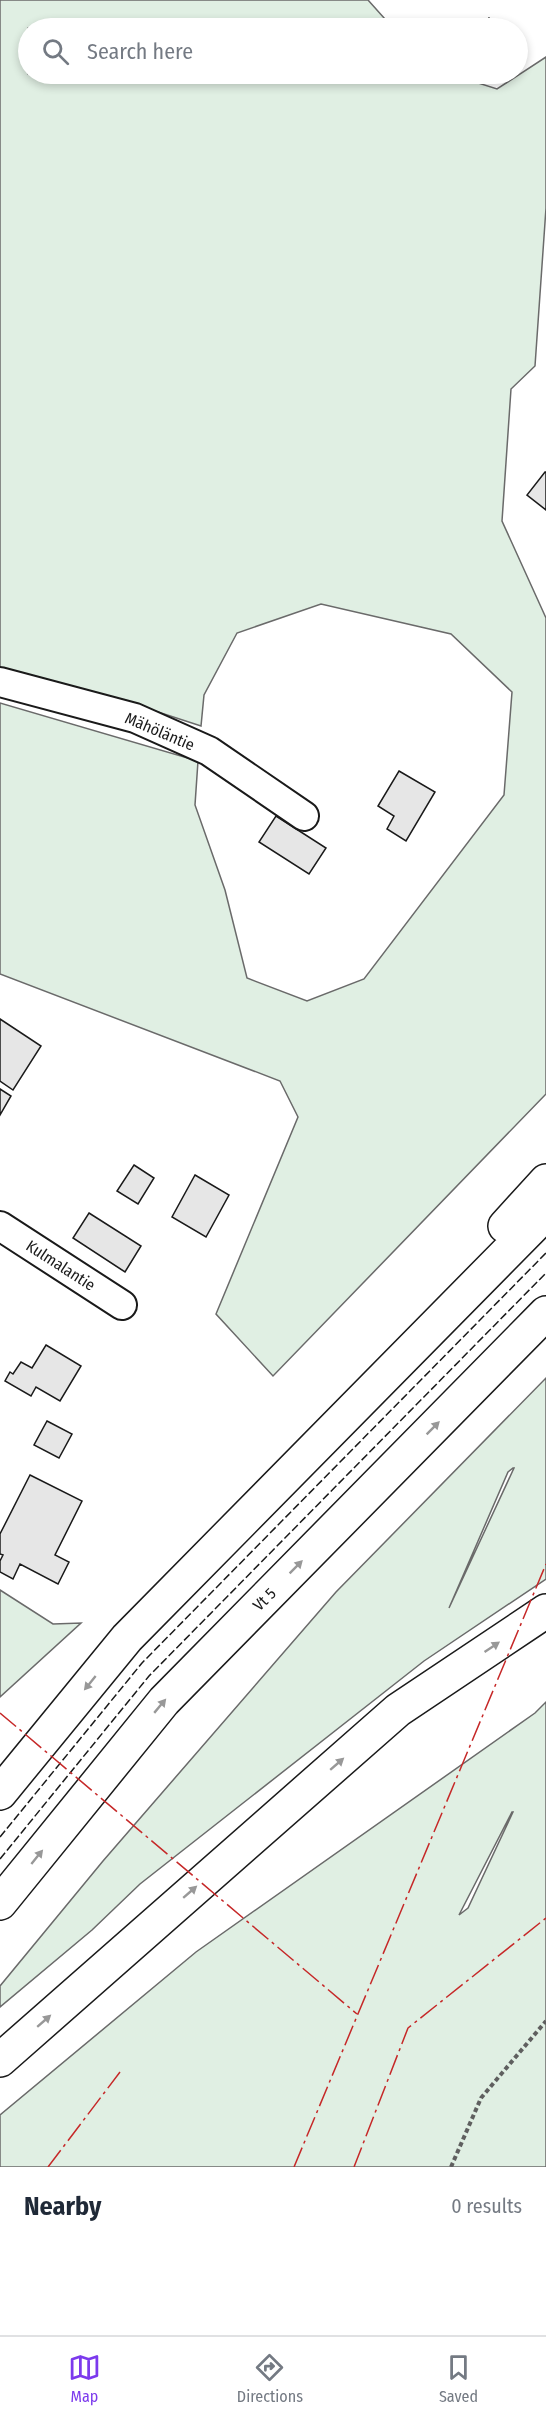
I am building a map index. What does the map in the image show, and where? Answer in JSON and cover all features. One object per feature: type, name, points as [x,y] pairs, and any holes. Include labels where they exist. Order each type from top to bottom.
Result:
[{"type":"highway","points":[[0,1793],[127,1638],[546,1181]]},
{"type":"highway","points":[[127,1638],[546,1213]]},
{"type":"highway","name":"Vt 5","points":[[0,1903],[164,1701],[546,1313]]},
{"type":"highway","points":[[0,2060],[398,1710],[546,1611]]},
{"type":"street","name":"Mähöläntie","points":[[0,682],[135,718],[209,751],[304,816]]},
{"type":"street","name":"Kulmalantie","points":[[0,1226],[122,1305]]},
{"type":"path","points":[[451,2167],[481,2098],[546,2021]]},
{"type":"green space","points":[[0,0],[368,0],[384,18],[18,18],[18,84],[481,84],[497,89],[505,84],[528,84],[528,69],[546,57],[546,208],[535,366],[511,389],[502,521],[546,618],[546,1094],[273,1376],[216,1314],[298,1117],[280,1081],[0,974],[0,703],[198,761],[195,805],[225,890],[247,978],[307,1001],[364,979],[504,795],[512,692],[451,634],[321,604],[237,633],[204,695],[201,726],[115,698],[0,671]]},
{"type":"green space","points":[[546,1378],[546,1579],[424,1661],[140,1884],[92,1930],[0,2007],[0,1986],[103,1861],[336,1592]],"holes":[[[514,1468],[449,1608],[508,1472]]]},
{"type":"green space","points":[[0,1590],[53,1624],[81,1623],[0,1697]]},
{"type":"green space","points":[[546,1702],[546,2167],[0,2167],[0,2115],[196,1952],[535,1713]],"holes":[[[513,1812],[468,1908],[459,1915]]]},
{"type":"building","points":[[546,472],[546,510],[527,495]]},
{"type":"building","points":[[399,771],[435,792],[406,841],[387,829],[394,816],[378,806]]},
{"type":"building","points":[[276,816],[326,848],[309,874],[259,842]]},
{"type":"building","points":[[0,1019],[41,1046],[13,1090],[0,1081]]},
{"type":"building","points":[[0,1089],[11,1096],[0,1115]]},
{"type":"building","points":[[134,1165],[154,1178],[138,1204],[117,1191]]},
{"type":"building","points":[[195,1175],[229,1195],[206,1237],[172,1217]]},
{"type":"building","points":[[89,1213],[141,1246],[125,1272],[73,1238]]},
{"type":"building","points":[[46,1345],[81,1366],[60,1401],[36,1387],[31,1396],[5,1381],[10,1372],[13,1374],[21,1362],[32,1368]]},
{"type":"building","points":[[47,1421],[72,1434],[59,1458],[34,1445]]},
{"type":"building","points":[[30,1475],[82,1501],[55,1555],[69,1562],[58,1584],[20,1564],[13,1579],[0,1572],[0,1561],[3,1555],[0,1554],[0,1534]]},
{"type":"fence","points":[[0,1837],[142,1663],[546,1253]]},
{"type":"fence","points":[[0,1859],[149,1676],[546,1273]]},
{"type":"power","points":[[294,2167],[546,1564]]},
{"type":"power","points":[[0,1713],[357,2014]]},
{"type":"power","points":[[354,2167],[408,2028],[546,1918]]},
{"type":"power","points":[[48,2167],[120,2072]]}]
